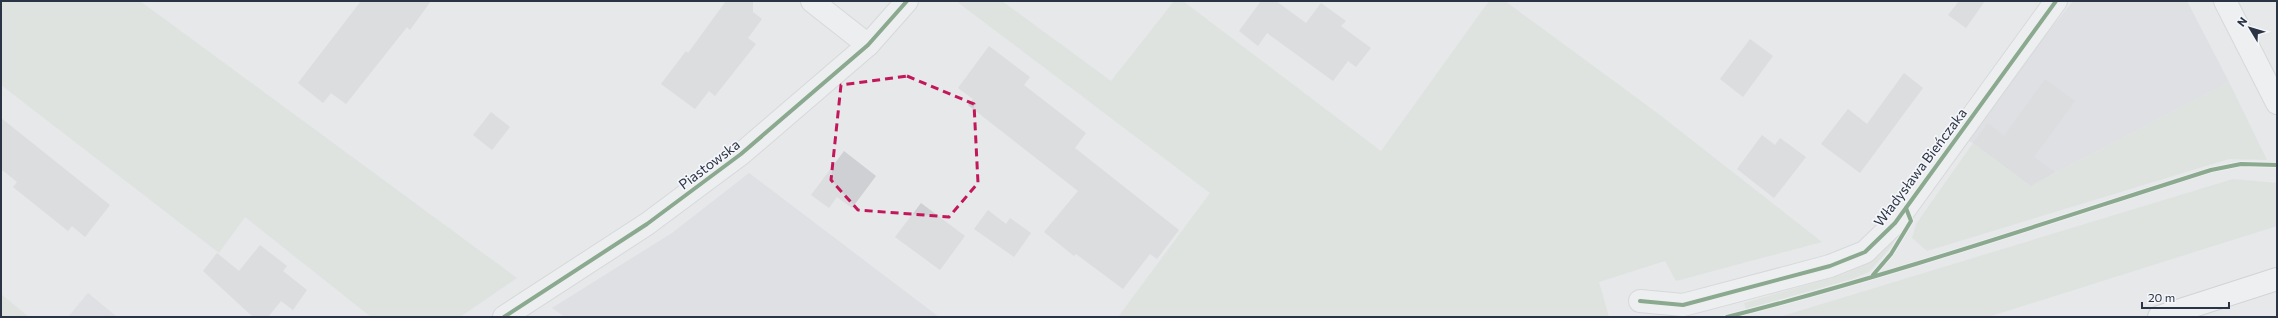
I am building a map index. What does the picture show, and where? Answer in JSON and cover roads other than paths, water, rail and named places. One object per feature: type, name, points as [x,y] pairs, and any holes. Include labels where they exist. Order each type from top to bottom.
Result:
[{"type":"main road","points":[[2225,1],[2277,102]]},
{"type":"main road","points":[[2159,317],[2277,279]]},
{"type":"street","points":[[812,1],[868,44]]},
{"type":"street","name":"Piastowska","points":[[504,317],[647,224],[720,170],[868,44],[907,1]]},
{"type":"street","name":"Władysława Bieńczaka","points":[[1640,301],[1683,305],[1830,266],[1865,252],[1895,223],[2056,1]]}]
